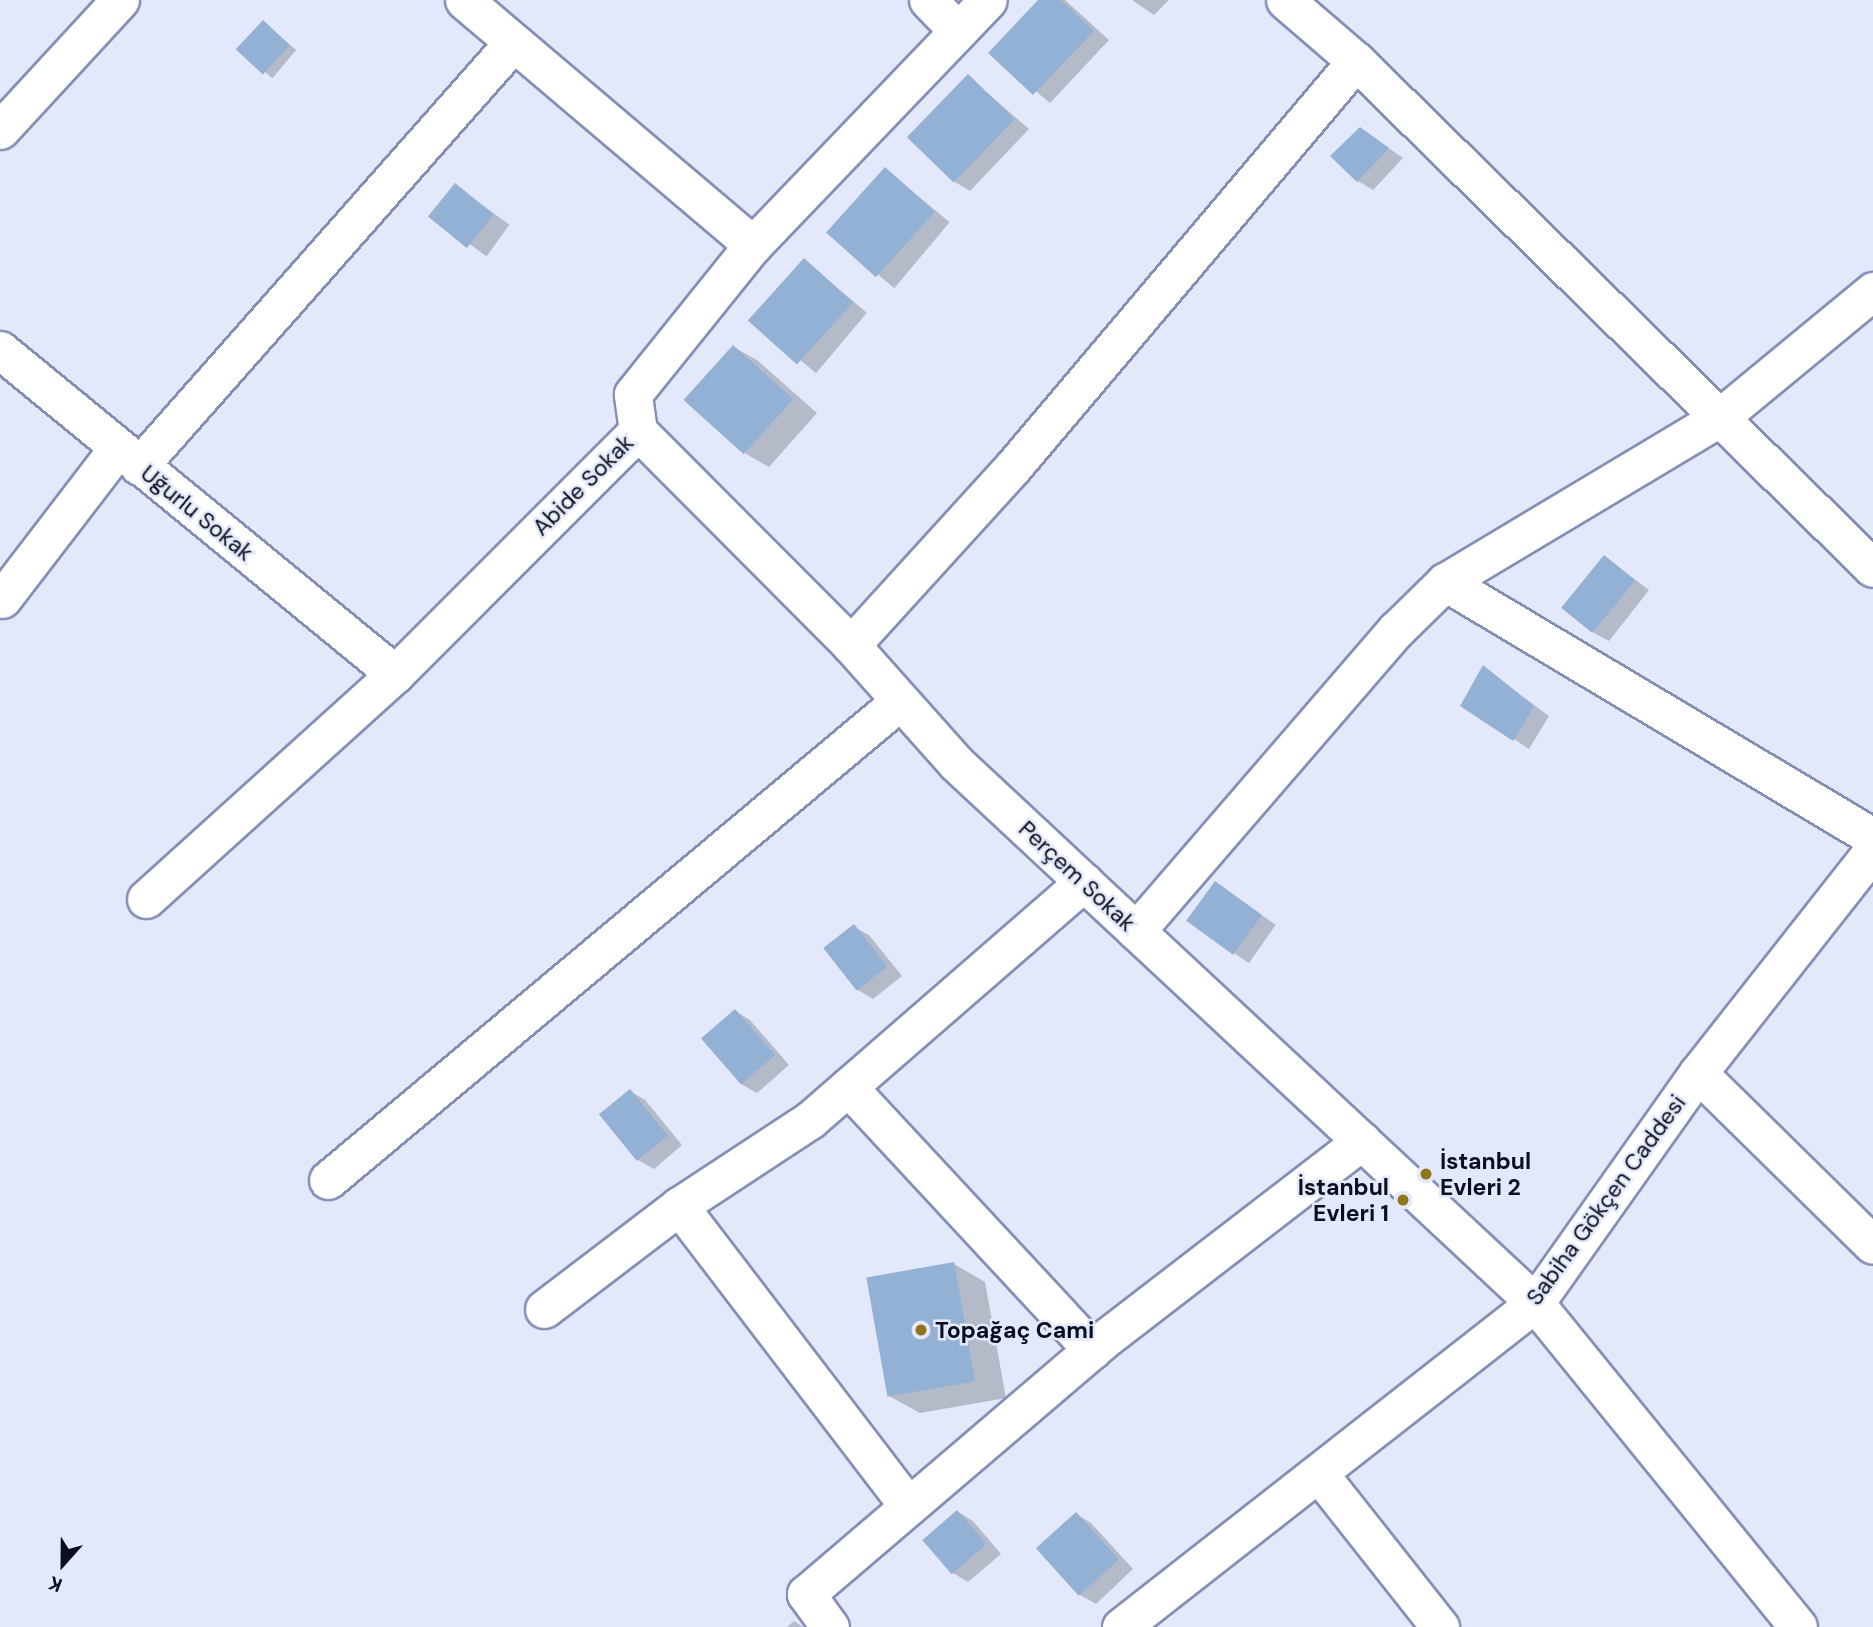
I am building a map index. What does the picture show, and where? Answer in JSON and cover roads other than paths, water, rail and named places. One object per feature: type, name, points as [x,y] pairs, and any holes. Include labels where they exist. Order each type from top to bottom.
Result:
[{"type":"street","points":[[0,130],[120,0]]},
{"type":"street","points":[[464,0],[512,44],[753,245]]},
{"type":"street","points":[[928,0],[958,31]]},
{"type":"street","name":"Abide Sokak","points":[[146,899],[395,674],[638,431],[633,394],[753,245],[988,0]]},
{"type":"street","points":[[1285,0],[1356,61],[1873,568]]},
{"type":"street","points":[[2,599],[128,457],[512,44]]},
{"type":"street","points":[[851,645],[1013,467],[1356,61]]},
{"type":"street","points":[[1136,931],[1396,631],[1445,582],[1719,418],[1873,291]]},
{"type":"street","name":"Uğurlu Sokak","points":[[0,351],[395,674]]},
{"type":"street","name":"Perçem Sokak","points":[[638,431],[851,645],[956,763],[1535,1303],[1798,1627]]},
{"type":"street","points":[[1445,582],[1873,837]]},
{"type":"street","points":[[328,1180],[900,701]]},
{"type":"street","name":"Sabiha Gökçen Caddesi","points":[[1121,1627],[1320,1475],[1535,1303],[1698,1073],[1873,850]]},
{"type":"street","points":[[544,1309],[679,1206],[810,1120],[1084,882]]},
{"type":"street","points":[[1698,1073],[1873,1245]]},
{"type":"street","points":[[848,1087],[1091,1350]]},
{"type":"street","points":[[830,1627],[806,1594],[1091,1350],[1362,1141]]},
{"type":"street","points":[[679,1206],[908,1506]]},
{"type":"street","points":[[1320,1475],[1440,1627]]},
{"type":"place","name":"İstanbul Evleri 2","points":[[1426,1174]]},
{"type":"place","name":"İstanbul Evleri 1","points":[[1403,1200]]},
{"type":"place","name":"Topağaç Cami","points":[[921,1330]]}]
